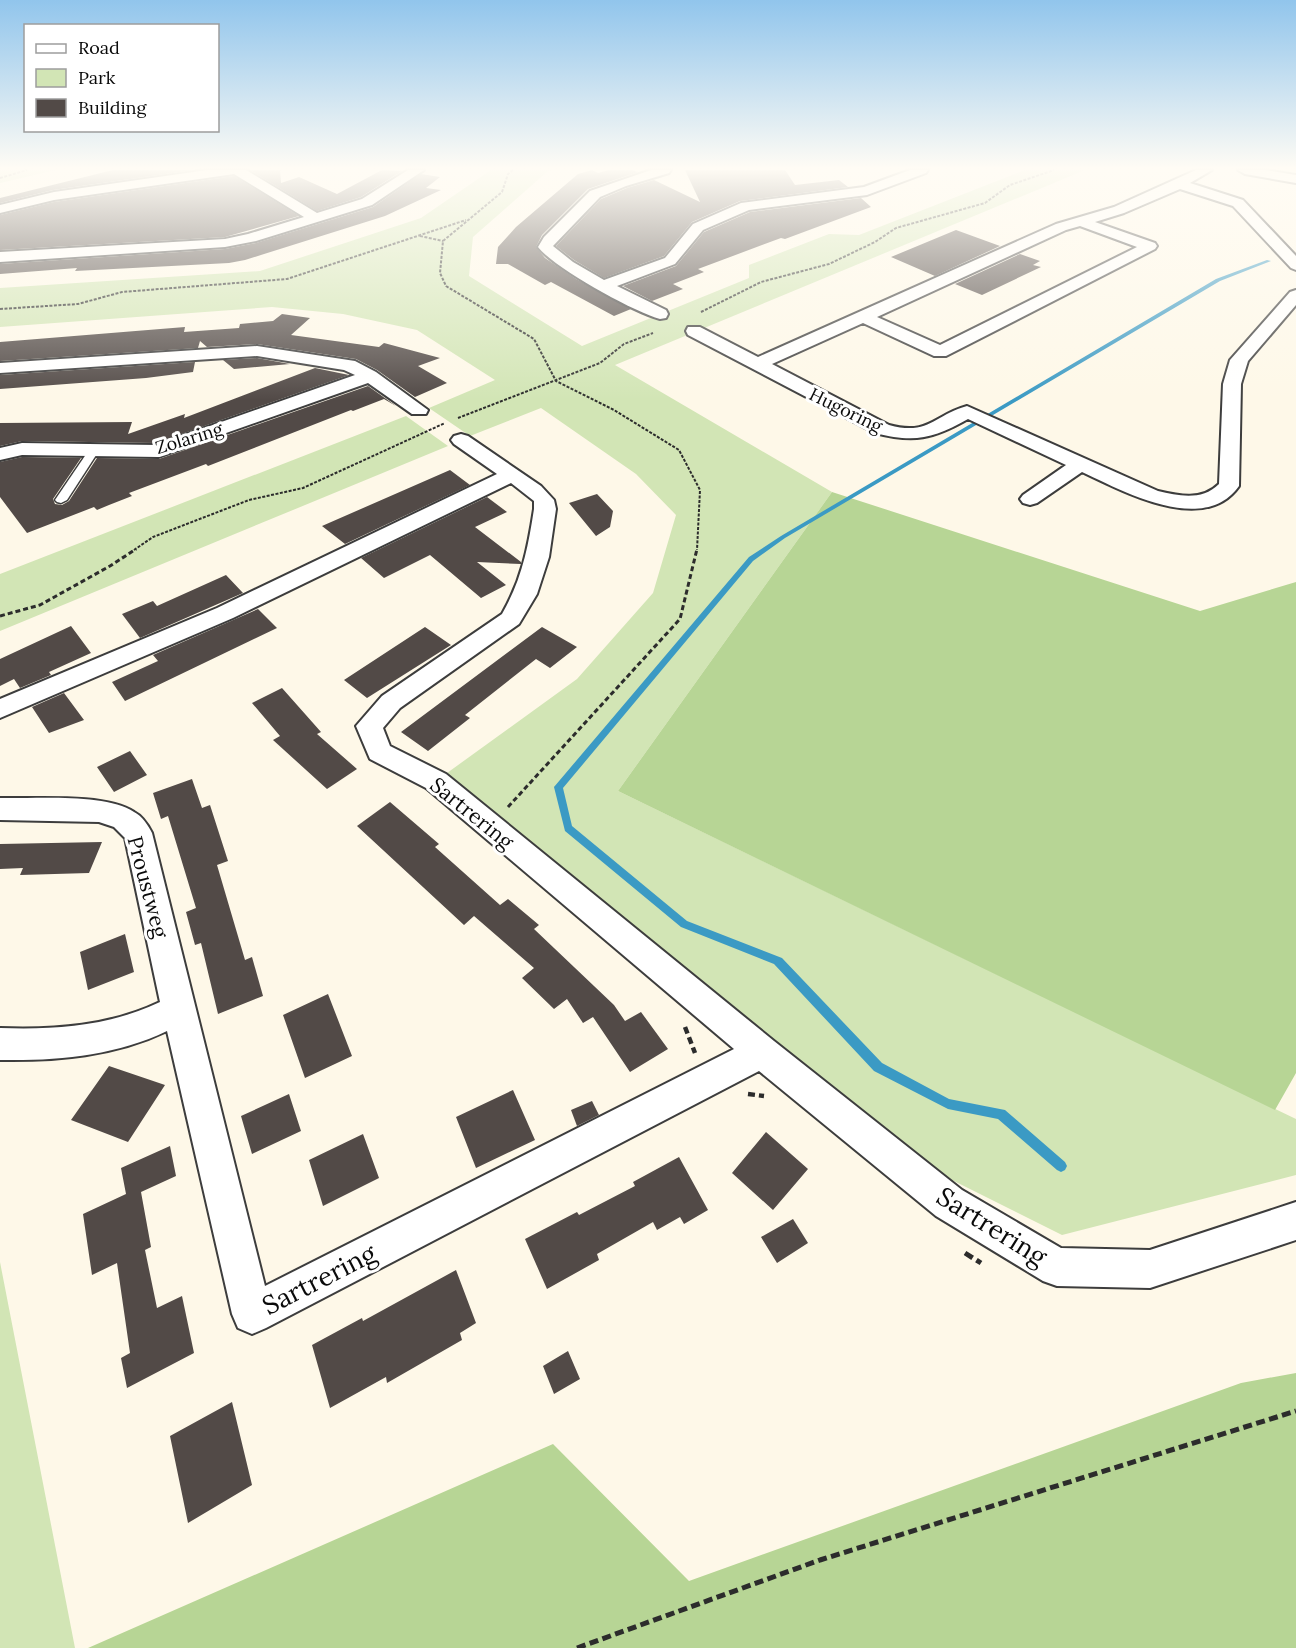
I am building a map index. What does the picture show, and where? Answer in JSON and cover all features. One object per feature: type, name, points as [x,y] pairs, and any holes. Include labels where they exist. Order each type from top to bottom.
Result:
[{"type":"street","points":[[0,257],[162,247]]},
{"type":"street","points":[[545,247],[553,256],[660,314]]},
{"type":"street","points":[[606,285],[670,261],[682,247]]},
{"type":"street","points":[[694,331],[756,364],[1016,247]]},
{"type":"street","points":[[862,316],[940,352],[1147,247]]},
{"type":"street","points":[[1279,247],[1296,265]]},
{"type":"street","name":"Hugoring","points":[[756,364],[882,429],[901,435],[917,435],[934,431],[967,412],[1151,496],[1194,503],[1222,495],[1229,486],[1232,384],[1239,360],[1296,296]]},
{"type":"street","points":[[0,368],[257,351],[349,365],[370,376],[419,410]]},
{"type":"street","name":"Zolaring","points":[[0,454],[22,449],[158,451],[370,376]]},
{"type":"street","name":"Sartrering","points":[[461,440],[534,490],[544,500],[545,509],[538,557],[525,594],[510,619],[392,702],[369,726],[379,752],[436,781],[762,1053],[949,1203],[1057,1268],[1150,1269],[1296,1221]]},
{"type":"street","points":[[1030,499],[1081,465]]},
{"type":"street","points":[[0,709],[225,613],[512,476]]},
{"type":"street","name":"Proustweg","points":[[0,809],[99,811],[124,819],[138,833],[178,1010]]},
{"type":"street","points":[[0,1044],[26,1046],[89,1038],[134,1029],[178,1010]]},
{"type":"street","name":"Sartrering","points":[[178,1010],[252,1314],[762,1053]]},
{"type":"lane","points":[[61,500],[95,449]]},
{"type":"path","points":[[0,309],[78,304],[122,292],[287,279],[385,247]]},
{"type":"path","points":[[442,247],[440,273],[446,286],[534,339],[556,381],[614,410],[679,450],[700,490],[697,555],[680,619],[507,808],[485,823]]},
{"type":"path","points":[[699,313],[761,282],[829,264],[865,247]]},
{"type":"path","points":[[0,616],[40,605],[110,566],[153,537],[249,500],[303,488],[440,425],[600,363],[624,344],[657,332]]},
{"type":"path","points":[[419,410],[461,440]]},
{"type":"path","points":[[577,1648],[820,1560],[1296,1411]]},
{"type":"green space","points":[[333,247],[472,247],[469,276],[582,346],[749,278],[749,265],[796,247],[900,247],[615,365],[832,492],[618,791],[1296,1119],[1296,1175],[1062,1235],[930,1169],[540,850],[529,858],[436,781],[577,679],[653,593],[676,515],[636,474],[541,408],[470,436],[429,408],[495,380],[417,330],[343,314],[272,307],[0,327],[0,288],[260,271]]},
{"type":"green space","points":[[406,416],[448,446],[0,631],[0,574]]},
{"type":"green space","points":[[832,492],[1200,611],[1296,582],[1296,1073],[1275,1110],[618,791]]},
{"type":"green space","points":[[0,1262],[75,1648],[0,1648]]},
{"type":"green space","points":[[1296,1373],[1296,1648],[88,1648],[553,1444],[689,1581],[1241,1383]]},
{"type":"building","points":[[0,247],[54,247],[0,250]]},
{"type":"building","points":[[287,247],[229,263],[75,271],[77,268],[0,274],[0,264]]},
{"type":"building","points":[[498,247],[536,247],[545,258],[576,279],[631,309],[614,316],[551,282],[545,285],[508,264],[496,264]]},
{"type":"building","points":[[557,247],[671,247],[664,256],[604,278]]},
{"type":"building","points":[[692,247],[757,247],[698,269],[704,272],[673,284],[683,289],[652,301],[623,286],[676,266]]},
{"type":"building","points":[[915,247],[998,247],[935,276],[891,257]]},
{"type":"building","points":[[1020,254],[1040,261],[1033,265],[1041,267],[982,295],[955,284]]},
{"type":"building","points":[[282,314],[310,318],[291,335],[379,347],[384,343],[440,358],[418,366],[447,383],[415,397],[377,370],[356,359],[257,344],[207,347],[200,341],[198,348],[0,361],[0,342],[185,327],[184,332],[239,328],[240,324],[273,321]]},
{"type":"building","points":[[257,358],[290,364],[234,369],[223,360]]},
{"type":"building","points":[[195,362],[193,372],[146,378],[0,389],[0,375]]},
{"type":"building","points":[[315,368],[349,375],[156,443],[22,441],[0,446],[0,423],[132,422],[128,434],[185,414],[184,418]]},
{"type":"building","points":[[368,386],[396,406],[384,399],[351,410],[208,466],[206,464],[129,493],[132,496],[97,510],[94,507],[27,533],[0,497],[0,462],[22,457],[81,458],[53,499],[55,504],[62,505],[69,501],[97,458],[159,459]]},
{"type":"building","points":[[450,470],[470,485],[345,544],[322,526]]},
{"type":"building","points":[[597,494],[613,511],[610,527],[596,536],[569,503]]},
{"type":"building","points":[[487,497],[507,512],[475,527],[521,564],[477,562],[506,585],[481,598],[430,555],[384,578],[361,558]]},
{"type":"building","points":[[226,575],[243,593],[140,638],[122,614],[153,601],[157,606]]},
{"type":"building","points":[[258,609],[277,628],[125,701],[112,682],[158,661],[153,655]]},
{"type":"building","points":[[71,626],[91,653],[49,672],[51,675],[20,688],[14,679],[0,686],[0,659]]},
{"type":"building","points":[[425,627],[451,645],[367,698],[344,680]]},
{"type":"building","points":[[542,627],[577,647],[550,668],[536,659],[465,715],[470,718],[428,751],[401,732]]},
{"type":"building","points":[[282,688],[321,732],[317,734],[357,769],[327,789],[273,740],[280,736],[252,703]]},
{"type":"building","points":[[64,693],[84,720],[49,733],[32,707]]},
{"type":"building","points":[[130,751],[147,775],[114,792],[97,767]]},
{"type":"building","points":[[192,779],[202,808],[210,805],[228,861],[217,865],[245,960],[252,957],[263,996],[218,1014],[201,943],[195,945],[186,912],[196,908],[168,816],[161,819],[153,793]]},
{"type":"building","points":[[390,802],[439,844],[435,847],[500,905],[508,899],[539,925],[534,929],[614,1005],[625,1021],[641,1012],[668,1049],[630,1072],[593,1017],[583,1023],[567,999],[554,1009],[522,978],[534,968],[474,916],[464,925],[357,826]]},
{"type":"building","points":[[102,842],[89,873],[20,875],[23,868],[0,869],[0,844]]},
{"type":"building","points":[[125,934],[134,972],[88,990],[80,952]]},
{"type":"building","points":[[328,994],[352,1056],[305,1078],[283,1015]]},
{"type":"building","points":[[109,1066],[165,1085],[128,1142],[71,1120]]},
{"type":"building","points":[[513,1090],[535,1140],[476,1168],[456,1117]]},
{"type":"building","points":[[289,1094],[301,1131],[252,1154],[241,1116]]},
{"type":"building","points":[[592,1101],[599,1115],[577,1126],[571,1110]]},
{"type":"building","points":[[766,1132],[808,1169],[773,1210],[732,1173]]},
{"type":"building","points":[[363,1134],[379,1178],[323,1206],[309,1160]]},
{"type":"building","points":[[170,1146],[176,1176],[141,1192],[151,1247],[145,1250],[157,1308],[182,1296],[194,1353],[127,1388],[121,1358],[130,1353],[117,1263],[92,1275],[83,1214],[126,1194],[121,1168]]},
{"type":"building","points":[[679,1157],[708,1210],[684,1224],[680,1217],[657,1230],[653,1222],[597,1254],[599,1260],[547,1289],[525,1239],[577,1212],[579,1215],[635,1186],[633,1182]]},
{"type":"building","points":[[793,1219],[808,1243],[777,1263],[761,1237]]},
{"type":"building","points":[[456,1270],[476,1323],[460,1333],[462,1340],[387,1383],[386,1377],[330,1408],[312,1345],[362,1318],[363,1321]]},
{"type":"building","points":[[568,1351],[580,1379],[554,1394],[543,1366]]},
{"type":"building","points":[[232,1402],[252,1485],[188,1523],[170,1436]]},
{"type":"waterway","points":[[1061,1166],[1001,1114],[948,1104],[878,1067],[778,961],[684,924],[568,828],[558,787],[751,559],[783,537],[1218,280],[1269,261]]}]
